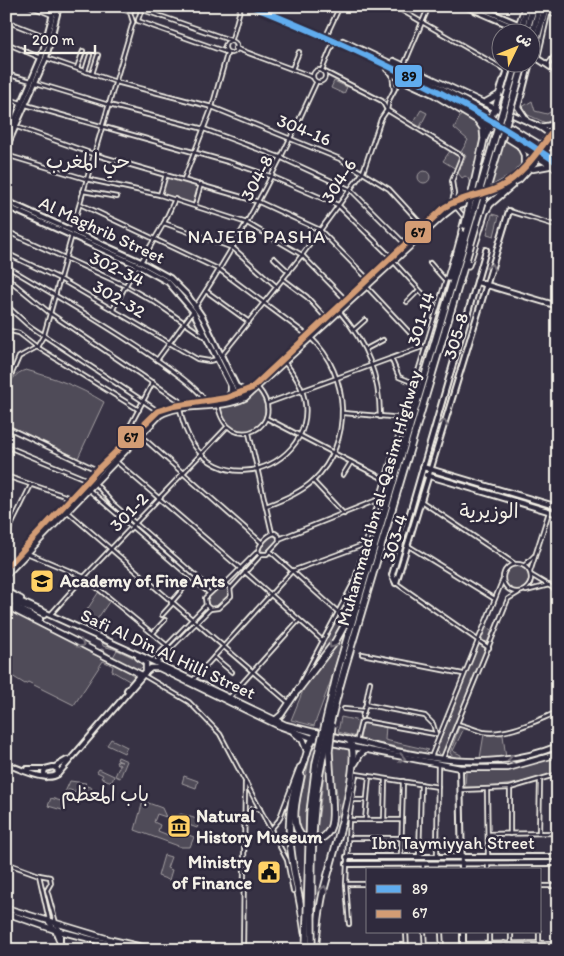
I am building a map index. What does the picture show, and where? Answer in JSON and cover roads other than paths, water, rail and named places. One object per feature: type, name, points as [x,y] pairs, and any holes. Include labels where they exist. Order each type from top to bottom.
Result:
[{"type":"highway","points":[[520,22],[528,6]]},
{"type":"highway","points":[[529,22],[534,6]]},
{"type":"highway","points":[[536,22],[540,6]]},
{"type":"highway","points":[[542,23],[546,6]]},
{"type":"highway","name":"Muhammad ibn al-Qasim Highway","points":[[306,947],[310,812],[321,738],[444,333],[460,258],[514,72]]},
{"type":"highway","name":"Muhammad ibn al-Qasim Highway","points":[[314,950],[315,811],[321,765],[338,693],[341,670],[357,604],[438,328],[521,72]]},
{"type":"highway","points":[[460,258],[484,139],[493,118]]},
{"type":"highway","points":[[478,121],[483,128],[484,139]]},
{"type":"highway","points":[[444,333],[452,316],[485,212],[490,204],[512,185]]},
{"type":"highway","points":[[298,690],[335,642],[357,604]]},
{"type":"highway","points":[[316,841],[325,837],[331,828],[332,799],[329,751],[338,693]]},
{"type":"highway","points":[[294,732],[303,740],[307,752]]},
{"type":"highway","points":[[306,947],[288,817],[293,792],[307,752],[318,733]]},
{"type":"highway","points":[[349,740],[354,749],[354,772]]},
{"type":"highway","points":[[314,950],[320,910],[354,772],[358,757],[365,750]]},
{"type":"highway","points":[[301,771],[294,822],[297,832],[306,840]]},
{"type":"main road","points":[[251,6],[373,56],[404,65],[484,103],[493,118],[495,131]]},
{"type":"main road","points":[[259,6],[327,34],[373,56],[493,118]]},
{"type":"main road","points":[[373,56],[400,79],[432,94],[478,121],[493,118],[501,111]]},
{"type":"main road","points":[[493,118],[503,81]]},
{"type":"main road","points":[[523,88],[518,107],[527,120]]},
{"type":"main road","points":[[484,103],[494,99],[500,92]]},
{"type":"main road","points":[[511,114],[527,120],[550,135],[557,138],[546,154],[530,171],[512,185],[487,195],[501,187],[522,169],[535,149],[543,143],[550,135],[558,125]]},
{"type":"main road","points":[[540,127],[558,125]]},
{"type":"main road","points":[[507,127],[535,149]]},
{"type":"main road","points":[[504,136],[546,154],[558,157]]},
{"type":"main road","points":[[513,141],[524,155],[522,169]]},
{"type":"main road","points":[[546,154],[557,167]]},
{"type":"main road","points":[[530,171],[546,166],[557,167]]},
{"type":"main road","points":[[197,408],[238,396],[246,391],[339,311],[424,227],[453,205],[473,198]]},
{"type":"main road","points":[[6,575],[67,511],[97,470],[140,435],[160,415],[180,409],[218,406],[245,398],[285,362],[326,318],[368,279],[453,205]]},
{"type":"main road","points":[[226,398],[234,386],[246,391]]},
{"type":"main road","points":[[7,566],[95,482],[118,450],[158,411],[186,404],[238,396],[245,398]]},
{"type":"main road","points":[[83,494],[98,475],[97,470]]},
{"type":"main road","points":[[6,590],[26,604]]},
{"type":"main road","points":[[6,599],[66,622]]},
{"type":"main road","points":[[6,599],[61,634]]},
{"type":"main road","name":"Safi Al Din Al Hilli Street","points":[[6,599],[26,604],[193,680],[286,725],[318,733]]},
{"type":"main road","name":"Safi Al Din Al Hilli Street","points":[[6,606],[137,673],[143,675],[153,667],[161,669],[294,732],[315,739]]},
{"type":"main road","points":[[132,652],[146,663],[143,675]]},
{"type":"main road","points":[[275,720],[298,690]]},
{"type":"main road","points":[[284,710],[283,719],[286,725],[294,732]]},
{"type":"main road","points":[[332,736],[442,760],[480,763],[506,761],[542,753],[558,746]]},
{"type":"main road","points":[[332,743],[354,749],[460,768],[508,768],[558,754]]},
{"type":"main road","points":[[383,754],[384,748]]},
{"type":"main road","points":[[6,908],[49,922],[57,928],[155,950]]},
{"type":"main road","points":[[6,914],[134,950]]},
{"type":"street","points":[[30,6],[54,16]]},
{"type":"street","points":[[43,58],[55,6]]},
{"type":"street","points":[[6,148],[43,58],[58,6]]},
{"type":"street","points":[[113,6],[130,12]]},
{"type":"street","points":[[184,179],[212,107],[227,53],[226,45],[231,40],[241,6]]},
{"type":"street","points":[[327,34],[340,8],[331,6]]},
{"type":"street","points":[[394,6],[492,62]]},
{"type":"street","points":[[404,65],[429,6]]},
{"type":"street","points":[[465,6],[478,8],[504,22]]},
{"type":"street","points":[[519,22],[523,6]]},
{"type":"street","points":[[542,31],[550,6]]},
{"type":"street","points":[[130,12],[138,7]]},
{"type":"street","points":[[138,7],[231,40],[235,48],[313,77],[316,83]]},
{"type":"street","points":[[138,7],[138,20]]},
{"type":"street","points":[[6,387],[19,357],[36,347],[44,335],[51,314],[93,154],[133,22],[130,12]]},
{"type":"street","points":[[548,13],[558,16]]},
{"type":"street","points":[[133,22],[138,20],[227,53],[232,53],[235,48]]},
{"type":"street","points":[[6,21],[48,37]]},
{"type":"street","name":"304-8","points":[[196,306],[220,270],[273,177],[316,83],[323,79],[323,70],[335,40]]},
{"type":"street","name":"304-16","points":[[6,43],[43,58],[116,82],[212,107],[340,159],[389,189],[424,227]]},
{"type":"street","points":[[77,69],[83,50]]},
{"type":"street","points":[[292,69],[299,52]]},
{"type":"street","points":[[548,64],[558,52]]},
{"type":"street","points":[[85,71],[90,55]]},
{"type":"street","points":[[92,74],[98,55]]},
{"type":"street","points":[[542,61],[558,72]]},
{"type":"street","points":[[323,70],[382,101],[387,110],[462,156],[452,180],[453,205]]},
{"type":"street","name":"304-8","points":[[313,77],[316,71],[323,70]]},
{"type":"street","points":[[392,72],[393,92]]},
{"type":"street","points":[[505,95],[502,89],[507,72]]},
{"type":"street","points":[[516,97],[523,88],[527,72]]},
{"type":"street","points":[[6,74],[109,105],[204,129],[282,158],[351,190],[405,244]]},
{"type":"street","name":"304-6","points":[[220,357],[289,272],[363,172],[381,119],[387,110],[400,79]]},
{"type":"street","points":[[6,98],[232,163],[273,177],[338,205],[392,259],[436,308]]},
{"type":"street","points":[[6,122],[93,154],[259,202],[320,230],[368,279]]},
{"type":"street","points":[[6,140],[15,125]]},
{"type":"street","points":[[6,155],[86,179],[175,199],[247,223],[302,255],[346,300]]},
{"type":"street","points":[[160,195],[166,174]]},
{"type":"street","points":[[195,205],[201,184]]},
{"type":"street","points":[[83,191],[118,197]]},
{"type":"street","points":[[142,262],[175,199]]},
{"type":"street","name":"Al Maghrib Street","points":[[6,201],[168,282],[205,326],[210,341],[220,357]]},
{"type":"street","points":[[80,204],[220,270],[310,336],[322,349],[338,378],[343,414],[340,432],[333,453],[313,481],[292,496],[266,506]]},
{"type":"street","name":"301-14","points":[[298,690],[322,640],[354,582],[377,500],[404,418],[423,347],[446,280],[464,217],[453,205]]},
{"type":"street","name":"Al Maghrib Street","points":[[6,206],[142,262],[170,278],[196,306],[238,396]]},
{"type":"street","points":[[509,211],[558,226]]},
{"type":"street","name":"305-8","points":[[430,469],[509,211]]},
{"type":"street","points":[[164,223],[233,248],[277,287]]},
{"type":"street","name":"302-34","points":[[6,231],[126,286],[156,303],[210,341]]},
{"type":"street","name":"305-8","points":[[424,467],[486,250]]},
{"type":"street","name":"302-32","points":[[6,253],[60,279],[197,360],[209,361],[220,357]]},
{"type":"street","points":[[274,258],[289,272]]},
{"type":"street","points":[[430,263],[446,280]]},
{"type":"street","points":[[113,309],[137,265]]},
{"type":"street","points":[[6,266],[157,360],[198,390],[206,402]]},
{"type":"street","points":[[6,277],[51,314],[186,404]]},
{"type":"street","points":[[283,279],[307,297],[326,318]]},
{"type":"street","points":[[477,282],[558,306]]},
{"type":"street","points":[[268,404],[423,347],[366,286]]},
{"type":"street","points":[[407,302],[419,290]]},
{"type":"street","points":[[206,291],[249,322]]},
{"type":"street","points":[[6,305],[28,324],[158,411]]},
{"type":"street","points":[[157,360],[193,311]]},
{"type":"street","points":[[339,311],[354,329],[366,349],[379,389],[380,416]]},
{"type":"street","points":[[354,329],[366,320]]},
{"type":"street","points":[[6,330],[19,333],[36,347],[139,410]]},
{"type":"street","points":[[366,349],[383,340]]},
{"type":"street","points":[[458,346],[467,348]]},
{"type":"street","points":[[392,358],[399,378],[414,383]]},
{"type":"street","points":[[180,409],[188,437],[201,454],[214,464],[229,470],[258,470],[282,458],[300,436],[305,413],[302,391],[285,362]]},
{"type":"street","points":[[6,372],[11,374]]},
{"type":"street","points":[[118,450],[153,382]]},
{"type":"street","points":[[218,406],[220,417],[227,427],[237,433],[249,433],[260,427],[266,418],[268,404],[258,388]]},
{"type":"street","points":[[446,390],[453,393]]},
{"type":"street","points":[[343,414],[404,418]]},
{"type":"street","points":[[266,418],[384,479]]},
{"type":"street","points":[[6,427],[97,470]]},
{"type":"street","name":"301-2","points":[[50,615],[110,549],[227,427]]},
{"type":"street","points":[[249,433],[272,533]]},
{"type":"street","points":[[140,435],[262,543]]},
{"type":"street","points":[[6,446],[88,480]]},
{"type":"street","points":[[113,458],[241,569]]},
{"type":"street","points":[[343,476],[351,462]]},
{"type":"street","points":[[424,467],[558,507]]},
{"type":"street","name":"303-4","points":[[396,583],[392,575],[424,467]]},
{"type":"street","name":"303-4","points":[[396,583],[430,469]]},
{"type":"street","points":[[422,474],[558,514]]},
{"type":"street","points":[[7,477],[74,500]]},
{"type":"street","points":[[461,485],[462,479]]},
{"type":"street","points":[[313,481],[344,514]]},
{"type":"street","points":[[95,482],[112,505],[172,557],[209,593]]},
{"type":"street","points":[[6,536],[31,485]]},
{"type":"street","points":[[488,493],[490,487]]},
{"type":"street","points":[[87,490],[112,505]]},
{"type":"street","points":[[154,662],[210,609],[218,608],[229,598],[231,588],[261,555],[266,555],[270,551],[279,539],[377,500]]},
{"type":"street","points":[[532,506],[534,500]]},
{"type":"street","points":[[421,501],[515,564],[524,566],[531,574],[558,591]]},
{"type":"street","points":[[411,509],[418,511]]},
{"type":"street","points":[[67,511],[288,703]]},
{"type":"street","points":[[522,592],[531,583],[535,555],[548,512]]},
{"type":"street","points":[[226,584],[258,551],[262,543],[272,533]]},
{"type":"street","points":[[272,533],[278,534],[279,539]]},
{"type":"street","points":[[401,543],[493,599]]},
{"type":"street","points":[[193,680],[292,571],[364,544]]},
{"type":"street","points":[[258,551],[261,555]]},
{"type":"street","points":[[270,551],[338,612]]},
{"type":"street","points":[[27,553],[84,577],[170,648]]},
{"type":"street","points":[[524,566],[535,555]]},
{"type":"street","points":[[431,757],[437,734],[505,571],[515,564]]},
{"type":"street","points":[[245,572],[322,640]]},
{"type":"street","points":[[190,574],[212,590]]},
{"type":"street","points":[[503,579],[506,587],[518,593]]},
{"type":"street","points":[[210,609],[206,605],[205,598],[212,590],[220,583],[226,584],[231,588]]},
{"type":"street","points":[[396,583],[489,648]]},
{"type":"street","points":[[442,760],[508,599],[518,593],[549,585]]},
{"type":"street","points":[[162,615],[184,590]]},
{"type":"street","points":[[154,662],[167,644],[206,605]]},
{"type":"street","points":[[153,633],[165,620]]},
{"type":"street","points":[[229,698],[299,620]]},
{"type":"street","points":[[362,654],[463,674]]},
{"type":"street","points":[[214,657],[232,672]]},
{"type":"street","points":[[99,725],[137,678],[137,673]]},
{"type":"street","points":[[6,763],[46,777],[53,777],[58,774],[143,675],[180,696],[205,717],[220,734],[289,866],[294,891]]},
{"type":"street","points":[[362,717],[370,682]]},
{"type":"street","points":[[366,702],[368,705],[427,717],[433,724],[437,734]]},
{"type":"street","points":[[344,709],[364,712]]},
{"type":"street","points":[[457,724],[484,732],[502,732],[558,712]]},
{"type":"street","points":[[356,742],[361,722],[364,721],[437,734]]},
{"type":"street","points":[[6,763],[31,770],[45,769],[61,766],[76,752]]},
{"type":"street","points":[[271,829],[279,820],[299,767],[303,764]]},
{"type":"street","points":[[437,857],[438,765]]},
{"type":"street","points":[[55,767],[58,774]]},
{"type":"street","points":[[460,768],[462,868]]},
{"type":"street","points":[[45,769],[46,777]]},
{"type":"street","points":[[349,924],[346,884],[349,820],[354,772],[438,787]]},
{"type":"street","points":[[460,790],[510,788],[540,781],[558,774]]},
{"type":"street","points":[[365,820],[369,776]]},
{"type":"street","points":[[384,820],[385,779]]},
{"type":"street","points":[[243,950],[245,781]]},
{"type":"street","points":[[539,833],[540,781]]},
{"type":"street","points":[[401,857],[403,782]]},
{"type":"street","points":[[419,857],[421,784]]},
{"type":"street","points":[[510,788],[510,834]]},
{"type":"street","points":[[487,790],[488,857]]},
{"type":"street","points":[[352,800],[366,800]]},
{"type":"street","points":[[246,816],[252,809],[257,807],[260,809]]},
{"type":"street","points":[[349,820],[401,820]]},
{"type":"street","points":[[488,834],[558,833]]},
{"type":"street","points":[[348,838],[401,838]]},
{"type":"street","name":"Ibn Taymiyyah Street","points":[[347,860],[401,857],[558,857]]},
{"type":"street","points":[[481,857],[481,864]]},
{"type":"street","name":"Ibn Taymiyyah Street","points":[[347,860],[423,864],[558,863]]},
{"type":"street","points":[[6,862],[39,875],[50,877],[51,880],[47,890],[63,950]]},
{"type":"street","points":[[39,875],[49,922]]},
{"type":"street","points":[[346,884],[366,884]]},
{"type":"street","points":[[542,886],[558,886]]},
{"type":"street","points":[[406,934],[407,950]]},
{"type":"street","points":[[424,934],[425,950]]},
{"type":"street","points":[[442,934],[442,950]]},
{"type":"street","points":[[463,934],[464,950]]},
{"type":"street","points":[[489,934],[490,943]]},
{"type":"street","points":[[511,934],[511,943]]},
{"type":"street","points":[[539,934],[539,943]]},
{"type":"street","points":[[97,941],[97,950]]},
{"type":"street","points":[[101,950],[103,942]]},
{"type":"street","points":[[504,943],[504,950]]},
{"type":"street","points":[[463,944],[558,943]]},
{"type":"street","points":[[369,945],[370,950]]},
{"type":"place","name":"Academy of Fine Arts","points":[[42,581]]},
{"type":"place","name":"Natural History Museum","points":[[179,826]]},
{"type":"place","name":"Ministry of Finance","points":[[269,872]]},
{"type":"district","name":"حي المغرب","points":[[88,161]]},
{"type":"district","name":"NAJEIB PASHA","points":[[257,236]]},
{"type":"district","name":"الوزيرية","points":[[489,511]]},
{"type":"district","name":"باب المعظم","points":[[105,794]]}]
